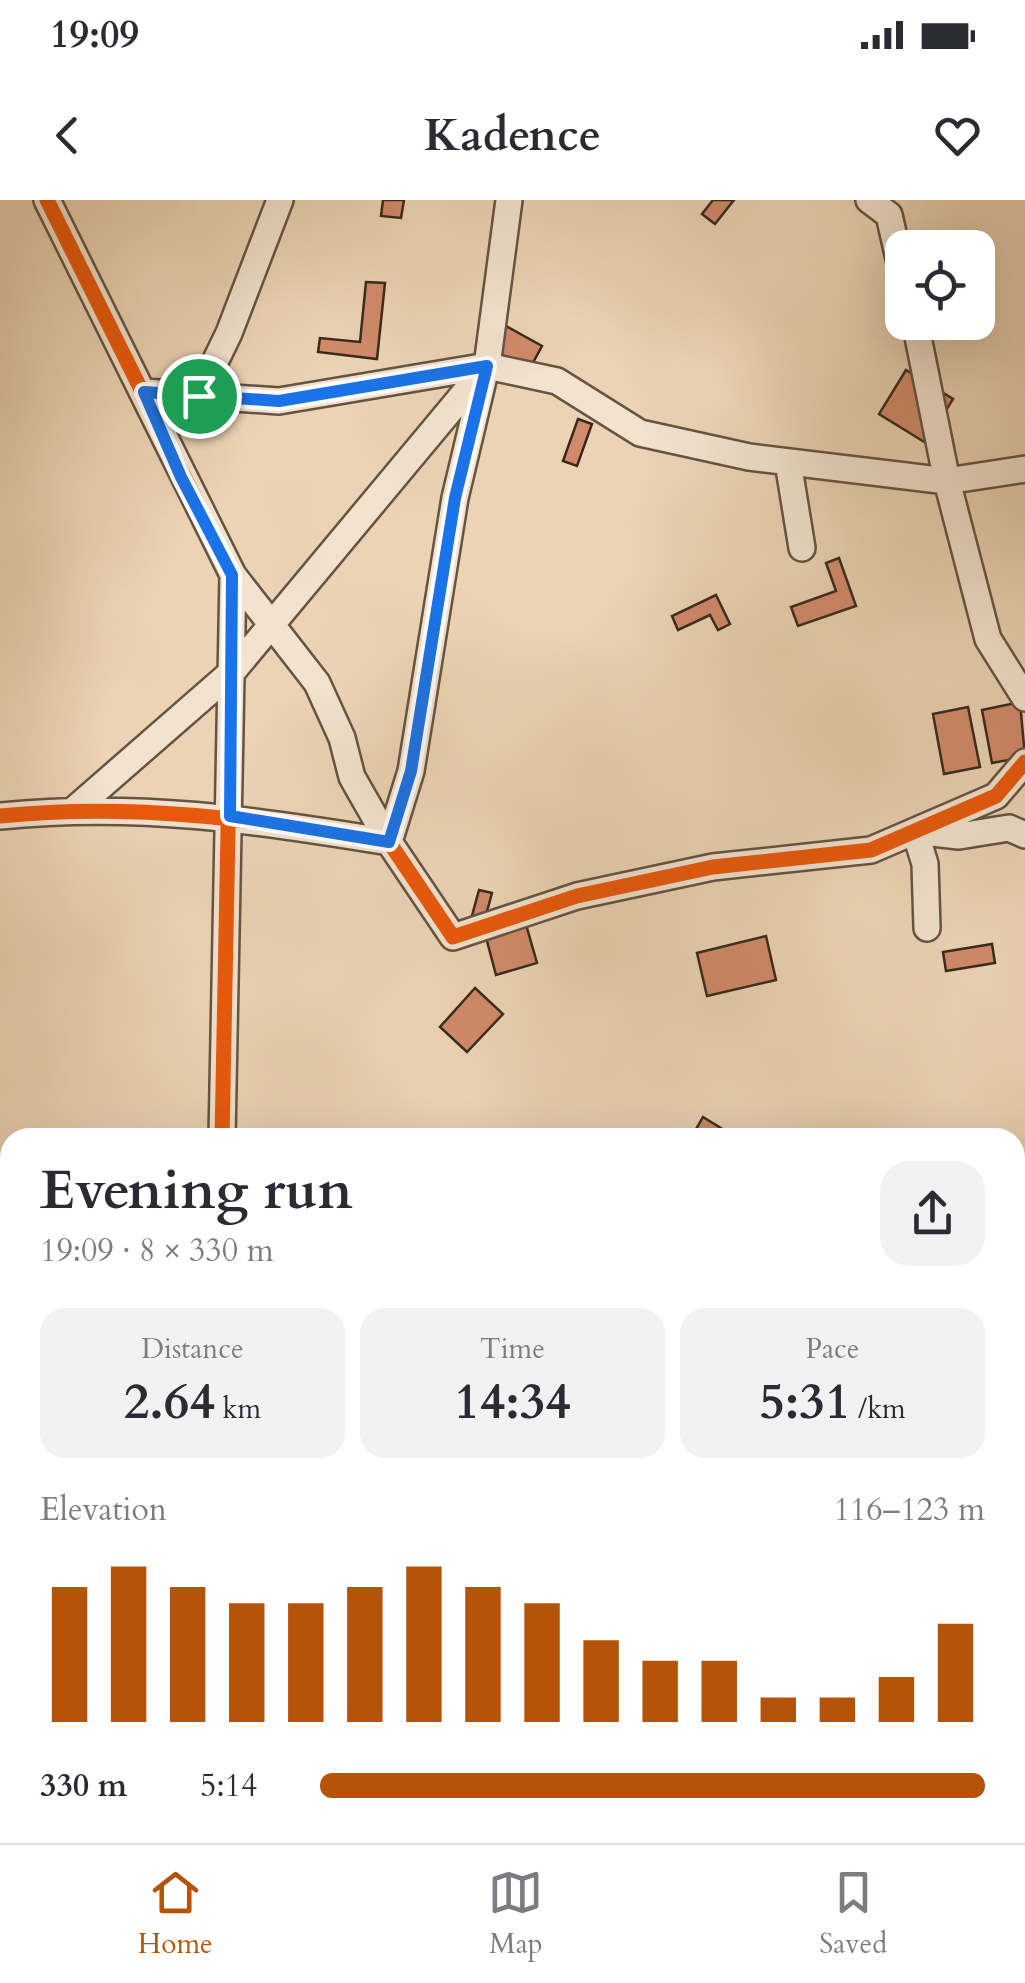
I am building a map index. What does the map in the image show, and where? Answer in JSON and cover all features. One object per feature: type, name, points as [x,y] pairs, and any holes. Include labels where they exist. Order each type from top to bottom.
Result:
[{"type":"street","points":[[47,200],[232,575],[274,623],[317,683],[342,738],[352,777],[389,842],[453,937],[577,896],[713,867],[871,850],[996,796],[1025,762]]},
{"type":"street","points":[[199,396],[229,333],[280,200]]},
{"type":"street","points":[[389,842],[411,771],[455,498],[487,366],[510,200]]},
{"type":"street","points":[[870,200],[889,215],[892,230]]},
{"type":"street","points":[[918,340],[947,481],[988,639],[1025,698]]},
{"type":"street","points":[[144,392],[279,401],[487,366],[557,381],[640,433],[788,462],[947,481],[1025,468]]},
{"type":"street","points":[[76,808],[233,671],[487,366]]},
{"type":"street","points":[[788,462],[802,548]]},
{"type":"street","points":[[222,1128],[232,575]]},
{"type":"street","points":[[0,816],[76,808],[230,816],[389,842]]},
{"type":"street","points":[[915,831],[959,836],[1010,828],[1025,835]]},
{"type":"street","points":[[915,831],[925,864],[926,928]]},
{"type":"building","points":[[383,200],[404,200],[401,218],[381,216]]},
{"type":"building","points":[[713,200],[734,200],[715,224],[702,214]]},
{"type":"building","points":[[366,282],[385,283],[377,359],[318,352],[320,338],[360,342]]},
{"type":"building","points":[[497,321],[542,346],[529,370],[484,345]]},
{"type":"building","points":[[906,370],[953,399],[926,443],[879,414]]},
{"type":"building","points":[[578,419],[592,424],[577,466],[563,461]]},
{"type":"building","points":[[839,558],[856,606],[798,626],[791,607],[836,591],[826,563]]},
{"type":"building","points":[[716,595],[730,624],[718,630],[710,615],[678,630],[672,616]]},
{"type":"building","points":[[1020,702],[1025,757],[992,763],[982,710]]},
{"type":"building","points":[[968,707],[980,767],[944,774],[933,714]]},
{"type":"building","points":[[479,890],[492,893],[483,926],[470,923]]},
{"type":"building","points":[[523,914],[537,963],[496,975],[483,926]]},
{"type":"building","points":[[766,936],[776,980],[707,996],[697,953]]},
{"type":"building","points":[[992,944],[995,963],[946,971],[943,952]]},
{"type":"building","points":[[475,988],[503,1014],[467,1052],[440,1027]]},
{"type":"building","points":[[703,1117],[721,1128],[697,1128]]},
{"type":"cycle path","points":[[47,200],[233,575],[222,1128]]},
{"type":"cycle path","points":[[0,816],[148,812],[243,820],[389,842],[453,937],[577,896],[713,867],[871,850],[996,796],[1025,762]]},
{"type":"route","points":[[487,366],[455,498],[411,771],[389,842],[230,816],[232,575],[181,477],[144,392],[199,396],[279,401],[487,366]]}]
